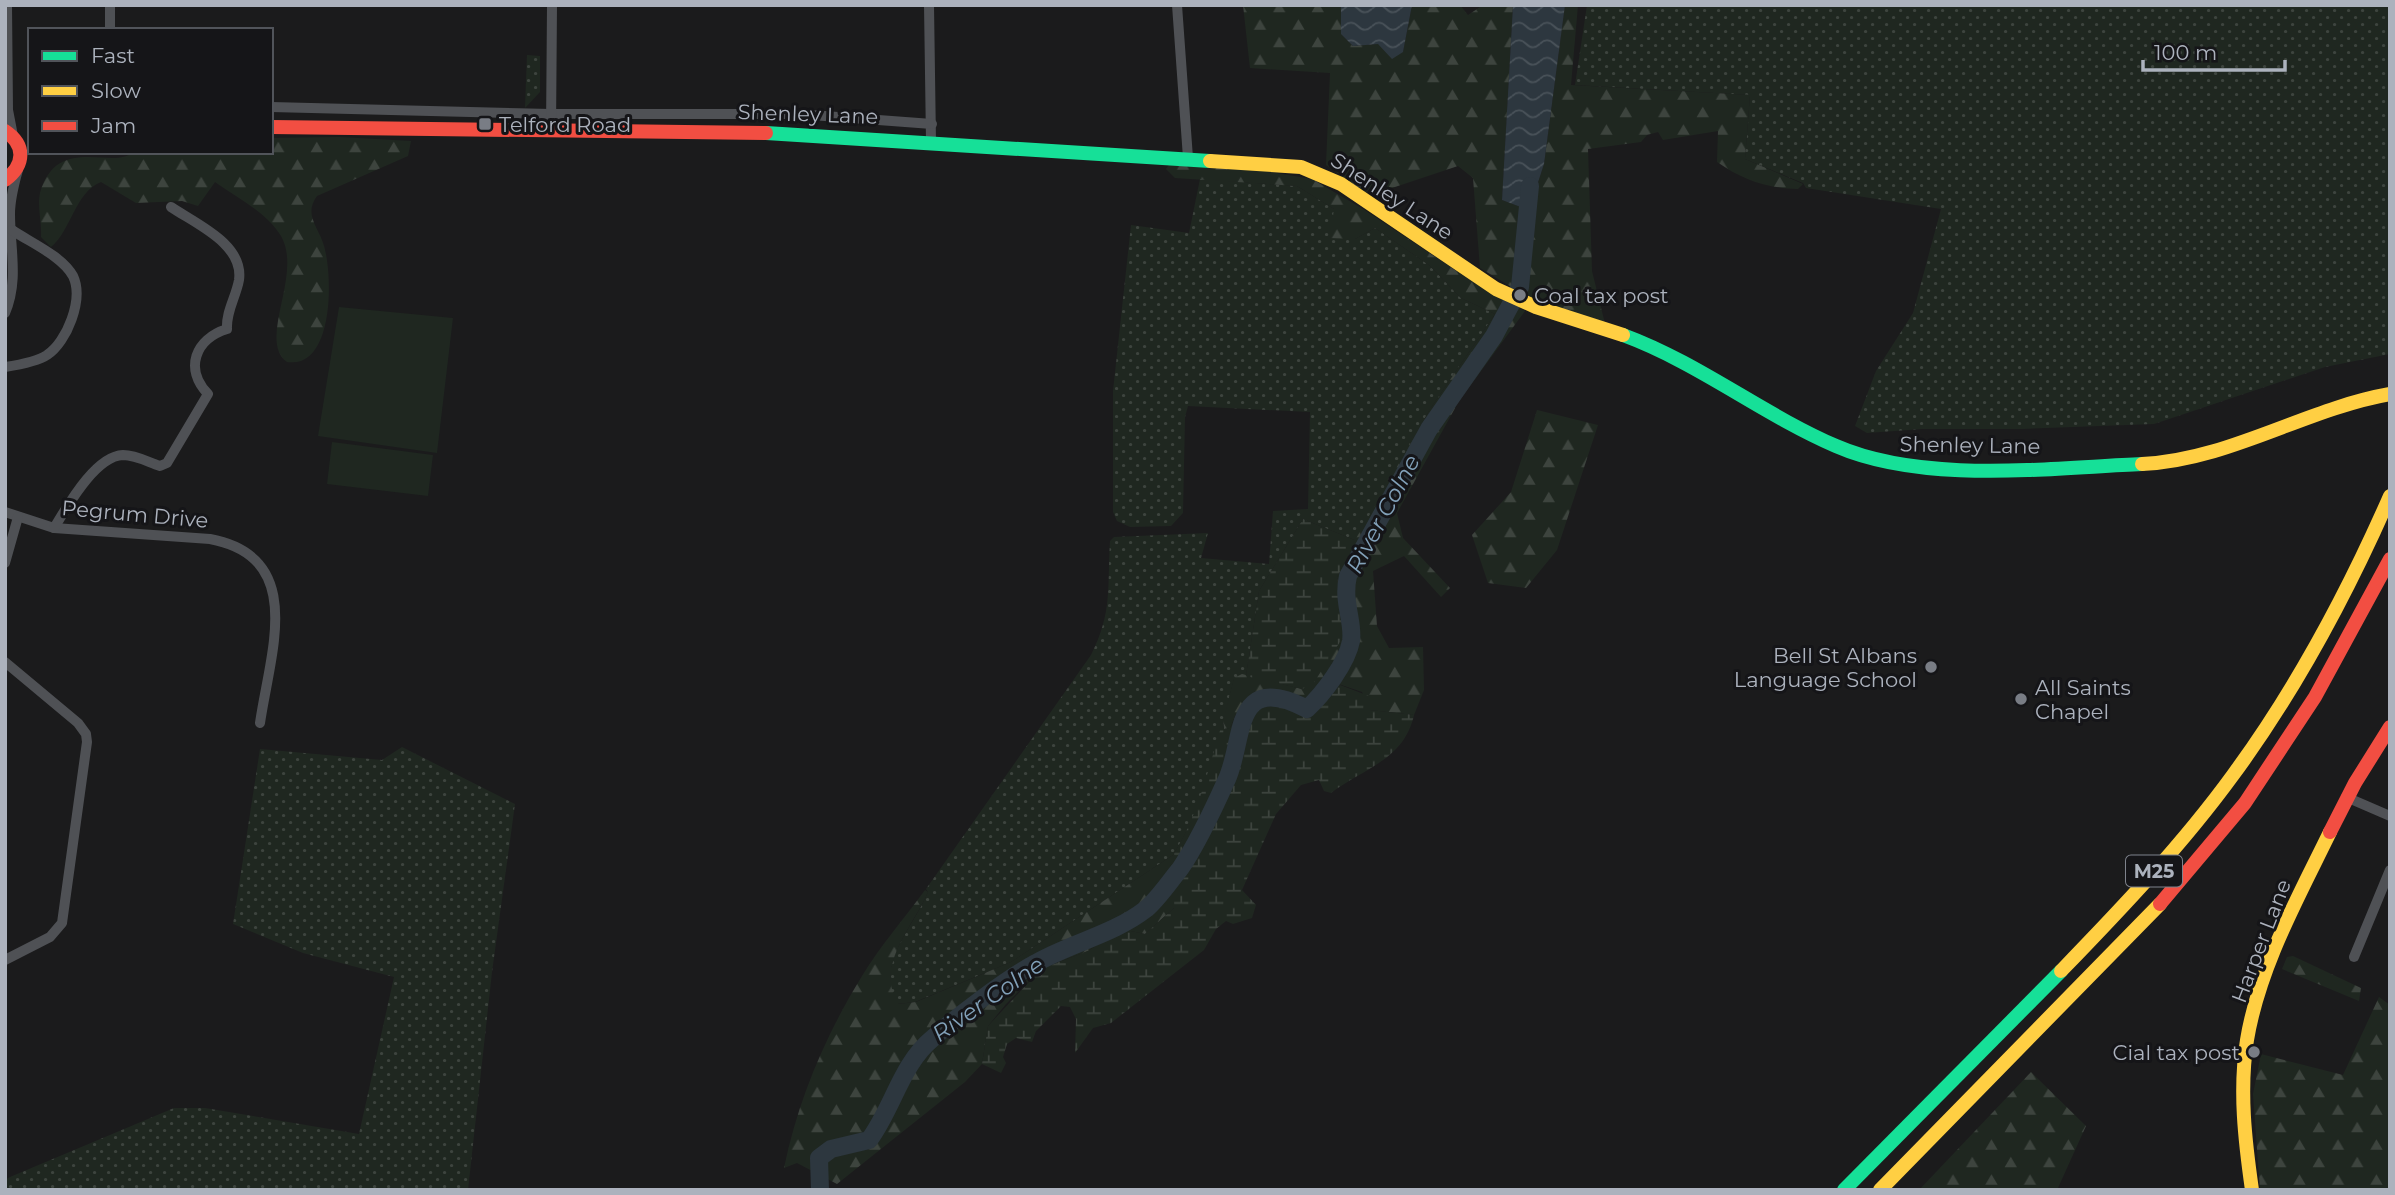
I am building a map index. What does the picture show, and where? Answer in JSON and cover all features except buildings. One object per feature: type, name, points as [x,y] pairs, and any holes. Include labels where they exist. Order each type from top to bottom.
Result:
[{"type":"main road","name":"Shenley Lane","points":[[273,127],[802,133],[1301,167],[1314,170],[1341,184],[1496,289],[1521,302],[1610,329],[1662,351],[1836,447],[1891,466],[1973,470],[2187,459],[2231,446],[2320,409],[2389,394]]},
{"type":"main road","points":[[5,180],[18,170],[21,163],[17,139]]},
{"type":"main road","name":"M25","points":[[1844,1190],[2078,953],[2195,824],[2256,743],[2306,663],[2341,602],[2390,495]]},
{"type":"main road","name":"M25","points":[[1880,1190],[2137,929],[2205,853],[2245,803],[2315,697],[2390,559]]},
{"type":"main road","name":"Harper Lane","points":[[2252,1190],[2243,1125],[2247,1041],[2277,947],[2346,797],[2390,727]]},
{"type":"street","points":[[7,5],[6,112],[17,139]]},
{"type":"street","points":[[110,5],[110,28]]},
{"type":"street","points":[[551,131],[552,5]]},
{"type":"street","points":[[929,5],[931,142]]},
{"type":"street","points":[[1177,5],[1188,158]]},
{"type":"street","name":"Shenley Lane","points":[[273,107],[551,114],[798,114],[932,124]]},
{"type":"street","points":[[5,313],[12,292],[10,216],[18,170]]},
{"type":"street","points":[[54,528],[78,490],[110,459],[125,455],[160,466],[167,463],[208,394],[197,380],[194,361],[203,342],[227,328],[239,271],[231,251],[171,207]]},
{"type":"street","points":[[5,367],[46,356],[56,347],[70,321],[75,291],[73,278],[60,261],[12,230]]},
{"type":"street","name":"Pegrum Drive","points":[[5,513],[54,528],[210,539],[242,549],[258,561],[271,580],[276,604],[260,723]]},
{"type":"street","points":[[5,563],[18,517]]},
{"type":"street","points":[[5,662],[78,723],[86,734],[87,742],[62,923],[50,937],[5,960]]},
{"type":"street","points":[[2346,797],[2390,816]]},
{"type":"street","points":[[2354,957],[2390,870]]},
{"type":"green space","points":[[1243,5],[1341,5],[1342,35],[1353,46],[1378,44],[1403,52],[1412,5],[1460,5],[1468,15],[1483,5],[1513,5],[1502,200],[1529,210],[1544,164],[1565,5],[1578,5],[1571,85],[1750,95],[1745,159],[1803,184],[1798,189],[1755,182],[1717,162],[1718,131],[1663,140],[1658,132],[1647,135],[1641,142],[1588,149],[1592,271],[1605,324],[1528,297],[1480,268],[1473,178],[1458,166],[1380,192],[1372,186],[1366,193],[1326,165],[1330,73],[1250,68]]},
{"type":"green space","points":[[1587,5],[2390,5],[2390,354],[2325,367],[2154,424],[2022,429],[1922,429],[1867,433],[1855,426],[1876,371],[1913,313],[1941,209],[1806,188],[1803,183],[1745,159],[1750,95],[1575,85]]},
{"type":"green space","points":[[527,55],[540,56],[540,92],[525,108]]},
{"type":"green space","points":[[339,137],[411,141],[408,156],[317,196],[313,203],[313,221],[322,239],[327,260],[329,298],[322,336],[314,351],[302,360],[287,362],[279,351],[276,337],[287,266],[286,249],[279,233],[258,211],[215,182],[198,206],[182,201],[136,203],[101,182],[85,194],[64,232],[51,247],[41,237],[40,193],[48,175],[59,164],[86,157],[113,158],[129,154],[273,154],[273,138]]},
{"type":"green space","points":[[1169,165],[1264,171],[1312,179],[1363,209],[1476,284],[1525,311],[1459,401],[1397,513],[1403,538],[1450,588],[1441,597],[1404,556],[1373,571],[1377,626],[1389,648],[1423,647],[1424,690],[1414,715],[1370,710],[1362,692],[1327,680],[1307,705],[1275,694],[1236,714],[1230,728],[1224,729],[1223,721],[1234,678],[1242,674],[1302,689],[1345,634],[1337,577],[1346,556],[1430,409],[1495,314],[1461,298],[1429,265],[1375,228],[1355,239],[1330,238],[1334,209],[1297,186],[1175,178],[1166,169]]},
{"type":"green space","points":[[1200,179],[1297,186],[1334,209],[1355,239],[1375,228],[1429,265],[1461,298],[1495,314],[1430,409],[1357,541],[1303,519],[1259,591],[1246,676],[1234,679],[1203,792],[1173,855],[1011,962],[915,1002],[897,1004],[891,989],[893,961],[928,892],[926,889],[1091,655],[1106,612],[1110,541],[1114,537],[1208,533],[1201,558],[1269,564],[1273,511],[1308,509],[1310,412],[1188,406],[1185,417],[1183,513],[1171,526],[1130,527],[1117,521],[1113,512],[1113,391],[1131,225],[1189,233]]},
{"type":"green space","points":[[339,307],[453,318],[437,453],[318,436]]},
{"type":"green space","points":[[1537,410],[1598,425],[1557,550],[1526,588],[1488,583],[1472,535],[1511,492]]},
{"type":"green space","points":[[332,442],[433,455],[428,496],[327,484]]},
{"type":"green space","points":[[1303,519],[1357,541],[1337,577],[1345,634],[1313,684],[1302,689],[1246,676],[1259,591]]},
{"type":"green space","points":[[1327,680],[1369,696],[1370,710],[1414,715],[1401,743],[1381,762],[1331,793],[1324,791],[1319,780],[1301,785],[1276,814],[1242,890],[1256,905],[1252,918],[1233,924],[1226,921],[1216,929],[1204,950],[1111,1023],[1093,1028],[1075,1053],[1076,1019],[1070,1007],[1061,1006],[1036,1031],[1032,1042],[1016,1038],[1007,1044],[1003,1057],[1006,1063],[1001,1073],[982,1064],[988,1026],[1041,969],[1088,951],[1121,929],[1145,934],[1174,908],[1153,896],[1159,891],[1171,889],[1183,856],[1173,855],[1197,807],[1223,721],[1224,729],[1230,728],[1247,694],[1275,694],[1307,705]]},
{"type":"green space","points":[[402,747],[515,804],[492,972],[468,1190],[5,1190],[5,1180],[10,1177],[174,1108],[205,1108],[359,1134],[394,977],[303,953],[233,924],[260,749],[382,760]]},
{"type":"green space","points":[[1173,855],[1183,855],[1171,890],[1160,891],[1154,896],[1175,907],[1145,934],[1121,929],[1088,951],[1041,969],[988,1026],[982,1064],[965,1082],[837,1184],[797,1163],[784,1168],[805,1093],[836,1022],[869,965],[925,890],[928,892],[893,961],[892,989],[898,1004],[916,1002],[1011,962]]},
{"type":"green space","points":[[2293,956],[2361,988],[2359,1001],[2282,969],[2287,957]]},
{"type":"green space","points":[[2379,997],[2390,1005],[2390,1190],[2260,1190],[2253,1094],[2261,1054],[2343,1075]]},
{"type":"green space","points":[[2031,1072],[2086,1126],[2057,1190],[1919,1190]]},
{"type":"water","points":[[1341,5],[1412,5],[1403,52],[1392,59],[1378,44],[1353,46],[1341,34]]},
{"type":"water","points":[[1513,5],[1565,5],[1544,164],[1529,210],[1502,200]]},
{"type":"waterway","name":"River Colne","points":[[820,1190],[819,1158],[831,1149],[869,1140],[913,1060],[933,1038],[983,998],[1024,970],[1134,918],[1155,900],[1180,869],[1205,825],[1227,779],[1240,729],[1253,703],[1265,698],[1283,699],[1307,709],[1334,678],[1351,641],[1346,594],[1348,576],[1429,429],[1494,336],[1520,287],[1530,186]]},
{"type":"traffic: fast","points":[[766,133],[1210,161]]},
{"type":"traffic: fast","points":[[1623,335],[1678,360],[1809,433],[1870,458],[1907,465],[1986,471],[2142,464]]},
{"type":"traffic: fast","points":[[1844,1190],[2061,971]]},
{"type":"traffic: slow","points":[[1210,161],[1301,167],[1341,184],[1496,289],[1536,307],[1623,335]]},
{"type":"traffic: slow","points":[[2142,464],[2206,453],[2359,401],[2390,394]]},
{"type":"traffic: slow","points":[[2061,971],[2172,851],[2256,742],[2319,640],[2390,496]]},
{"type":"traffic: slow","points":[[2252,1190],[2243,1097],[2247,1040],[2270,960],[2330,832]]},
{"type":"traffic: slow","points":[[1880,1190],[2160,904]]},
{"type":"traffic: jam","points":[[273,127],[766,133]]},
{"type":"traffic: jam","points":[[5,131],[17,142],[20,149],[19,162],[5,180]]},
{"type":"traffic: jam","points":[[2160,904],[2245,803],[2315,697],[2390,559]]},
{"type":"traffic: jam","points":[[2330,832],[2355,783],[2390,727]]},
{"type":"place","name":"Telford Road","points":[[485,124]]},
{"type":"place","name":"Coal tax post","points":[[1520,295]]},
{"type":"place","name":"Bell St Albans Language School","points":[[1931,667]]},
{"type":"place","name":"All Saints Chapel","points":[[2021,699]]},
{"type":"place","name":"Cial tax post","points":[[2254,1052]]}]
